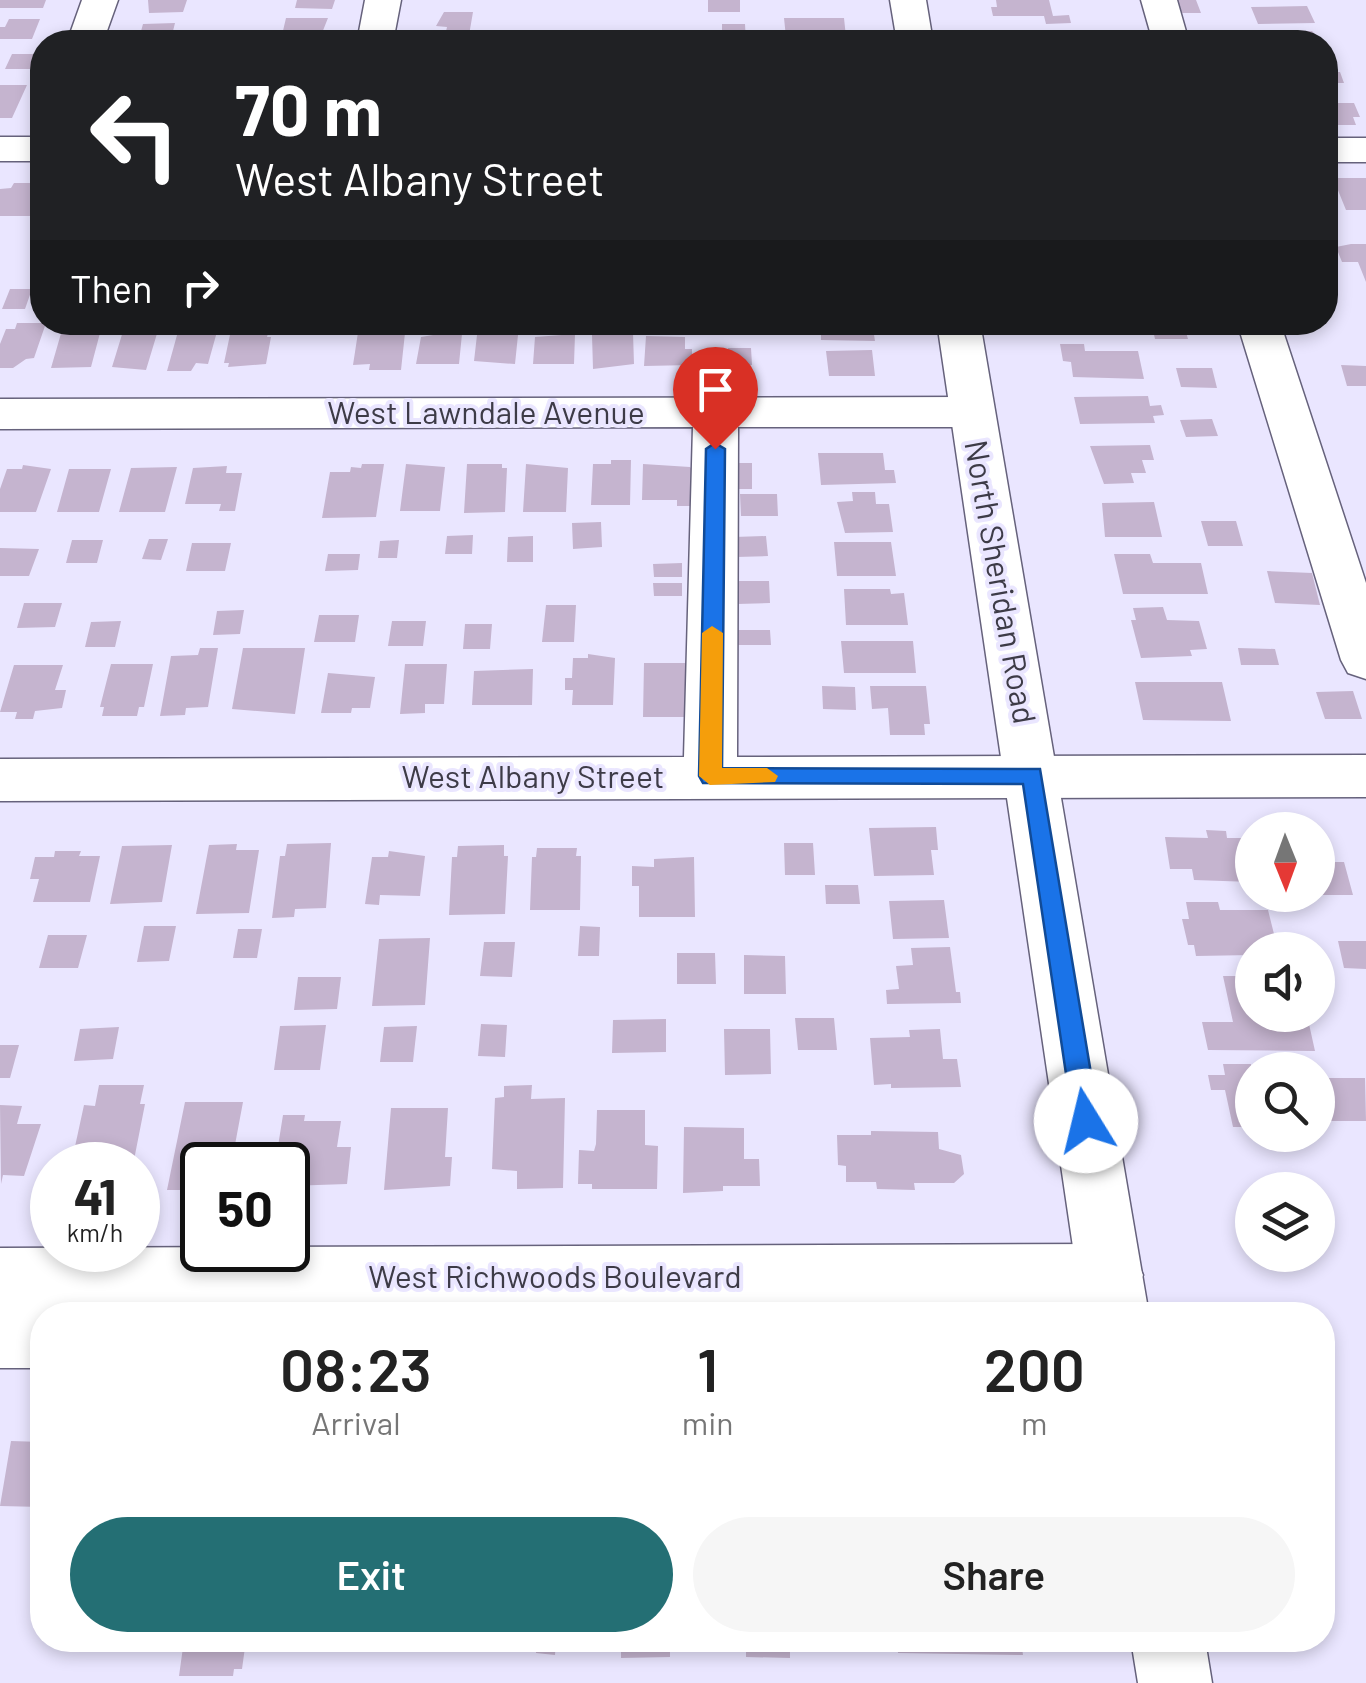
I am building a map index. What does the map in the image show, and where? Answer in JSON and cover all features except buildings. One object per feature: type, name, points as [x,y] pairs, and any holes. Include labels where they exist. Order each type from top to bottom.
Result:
[{"type":"street","points":[[89,30],[100,0]]},
{"type":"street","points":[[378,30],[383,0]]},
{"type":"street","points":[[908,0],[912,30]]},
{"type":"street","points":[[1159,0],[1168,30]]},
{"type":"street","points":[[0,149],[30,149]]},
{"type":"street","points":[[1338,150],[1366,150]]},
{"type":"street","name":"North Sheridan Road","points":[[960,335],[1113,1295]]},
{"type":"street","points":[[1262,335],[1366,660]]},
{"type":"street","name":"West Lawndale Avenue","points":[[0,414],[972,412]]},
{"type":"street","points":[[710,776],[716,413]]},
{"type":"street","name":"West Albany Street","points":[[0,780],[1366,776]]},
{"type":"street","name":"West Richwoods Boulevard","points":[[0,1279],[1113,1295]]},
{"type":"street","points":[[0,1336],[30,1336]]},
{"type":"street","points":[[1170,1652],[1175,1683]]},
{"type":"slow traffic","points":[[712,633],[710,776],[767,776]]},
{"type":"route","points":[[715,449],[710,776],[1032,775],[1086,1121]]}]
